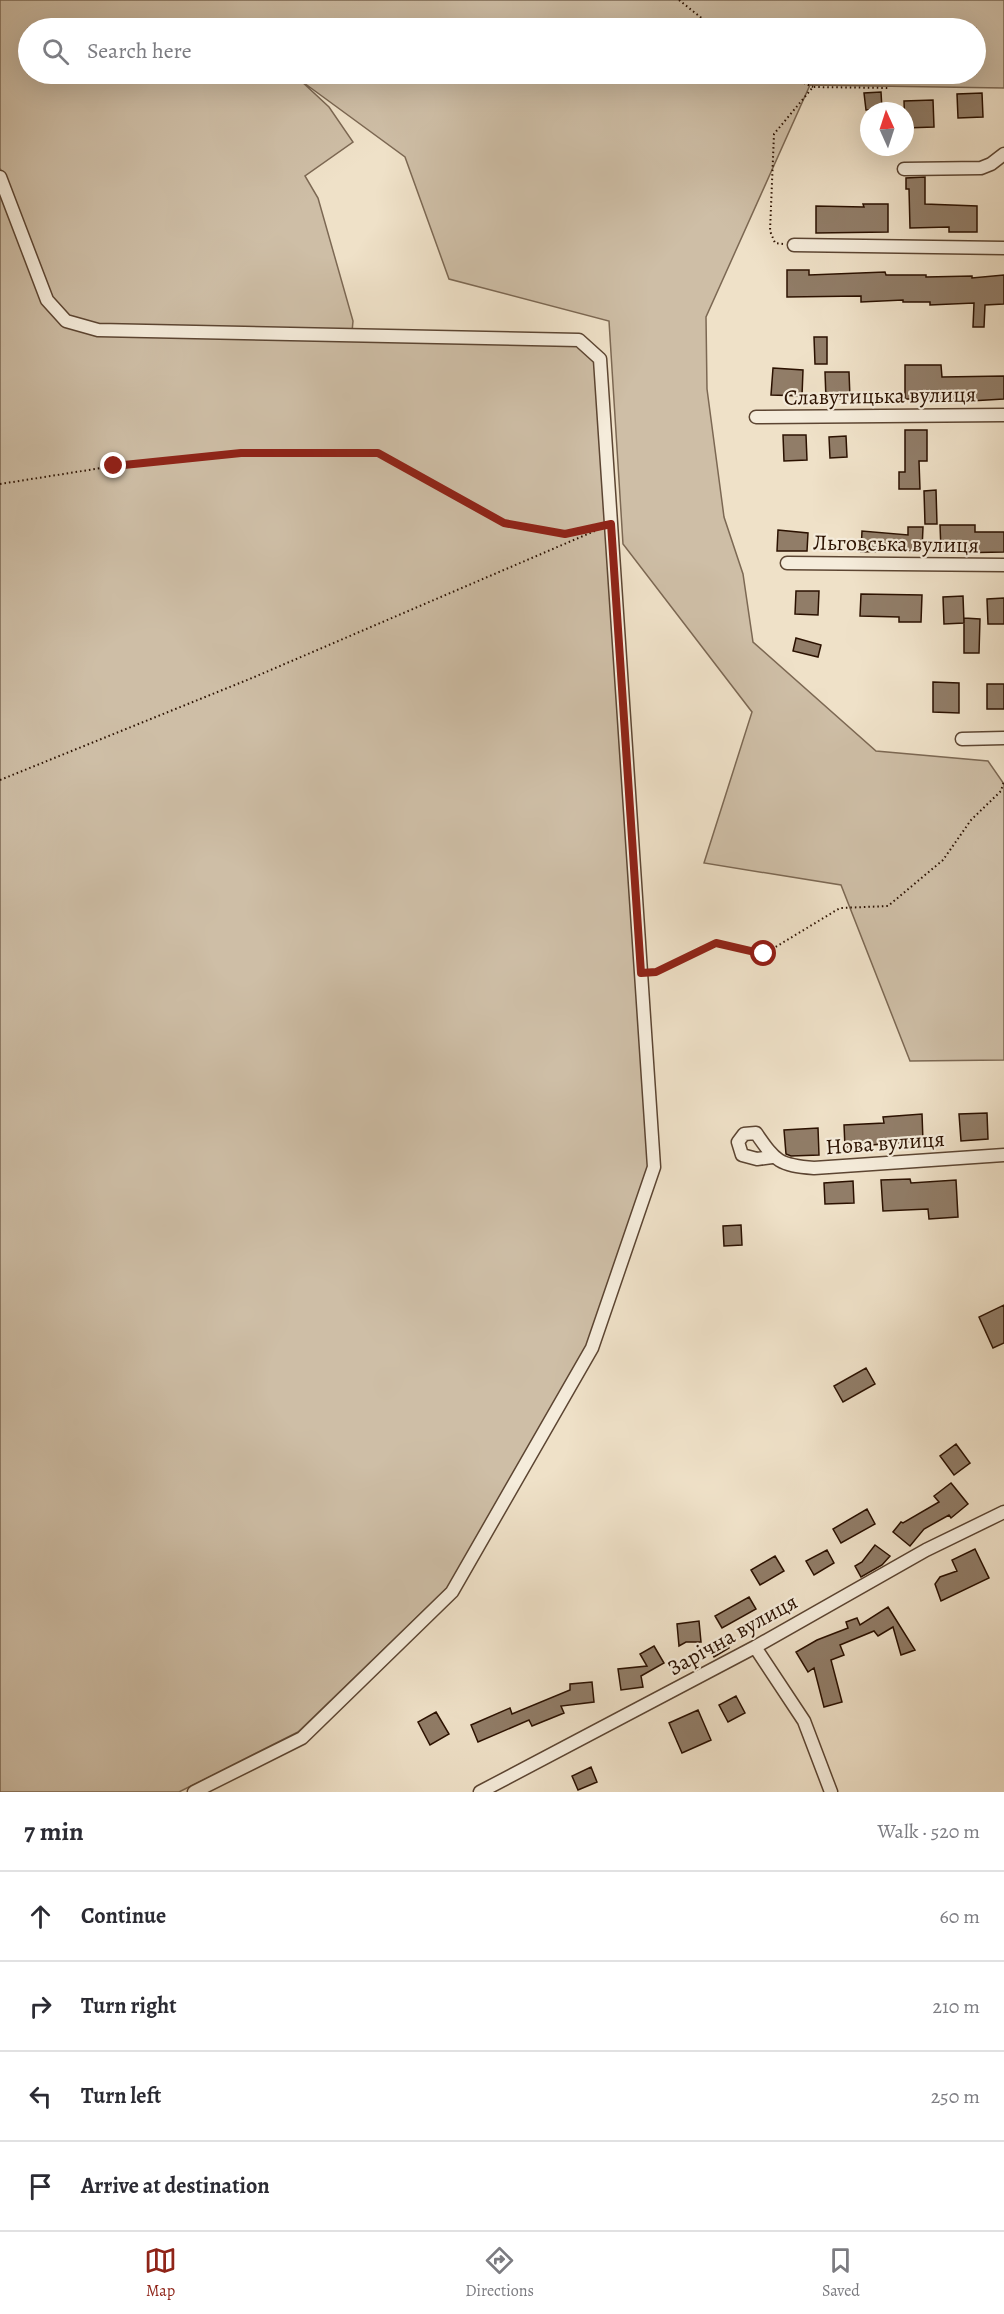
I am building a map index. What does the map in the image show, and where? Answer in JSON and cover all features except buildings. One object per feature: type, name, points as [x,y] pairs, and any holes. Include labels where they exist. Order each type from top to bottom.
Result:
[{"type":"street","points":[[904,170],[981,168],[1004,154]]},
{"type":"street","points":[[0,177],[47,300],[66,321],[98,330],[579,340],[600,359],[654,1167],[592,1348],[452,1592],[302,1738],[194,1792]]},
{"type":"street","points":[[794,246],[1004,248]]},
{"type":"street","name":"Славутицька вулиця","points":[[756,417],[1004,415]]},
{"type":"street","name":"Льговська вулиця","points":[[787,562],[1004,565]]},
{"type":"street","points":[[962,739],[1004,738]]},
{"type":"street","name":"Нова вулиця","points":[[772,1157],[789,1166],[814,1168],[1004,1155]]},
{"type":"street","name":"Зарічна вулиця","points":[[480,1792],[755,1647],[926,1550],[1004,1512]]},
{"type":"street","points":[[755,1647],[804,1720],[831,1792]]},
{"type":"path","points":[[680,0],[702,18]]},
{"type":"path","points":[[806,84],[813,87],[890,88]]},
{"type":"path","points":[[794,246],[775,243],[770,231],[774,134],[813,87]]},
{"type":"path","points":[[0,484],[114,466],[241,453],[378,453],[504,523],[565,534],[611,524]]},
{"type":"path","points":[[0,780],[252,678],[611,524]]},
{"type":"path","points":[[641,973],[656,972],[716,943],[764,954],[840,908],[888,906],[943,860],[971,820],[1001,791],[1004,781]]},
{"type":"shaded area","points":[[0,0],[1004,0],[1004,88],[810,85],[706,317],[707,389],[724,517],[743,574],[753,642],[876,751],[988,761],[1004,784],[1004,1060],[910,1061],[841,885],[704,863],[752,712],[623,544],[609,321],[449,279],[405,157],[305,84],[986,84],[986,18],[18,18],[18,84],[304,84],[329,107],[353,142],[305,176],[318,198],[353,321],[352,332],[96,327],[67,318],[50,299],[0,168]]},
{"type":"shaded area","points":[[0,183],[45,302],[65,324],[576,343],[594,359],[648,1166],[587,1345],[448,1587],[298,1732],[179,1792],[0,1792]]},
{"type":"route","points":[[114,466],[241,453],[378,453],[504,523],[565,534],[611,524],[641,973],[656,972],[716,943],[764,954]]}]
